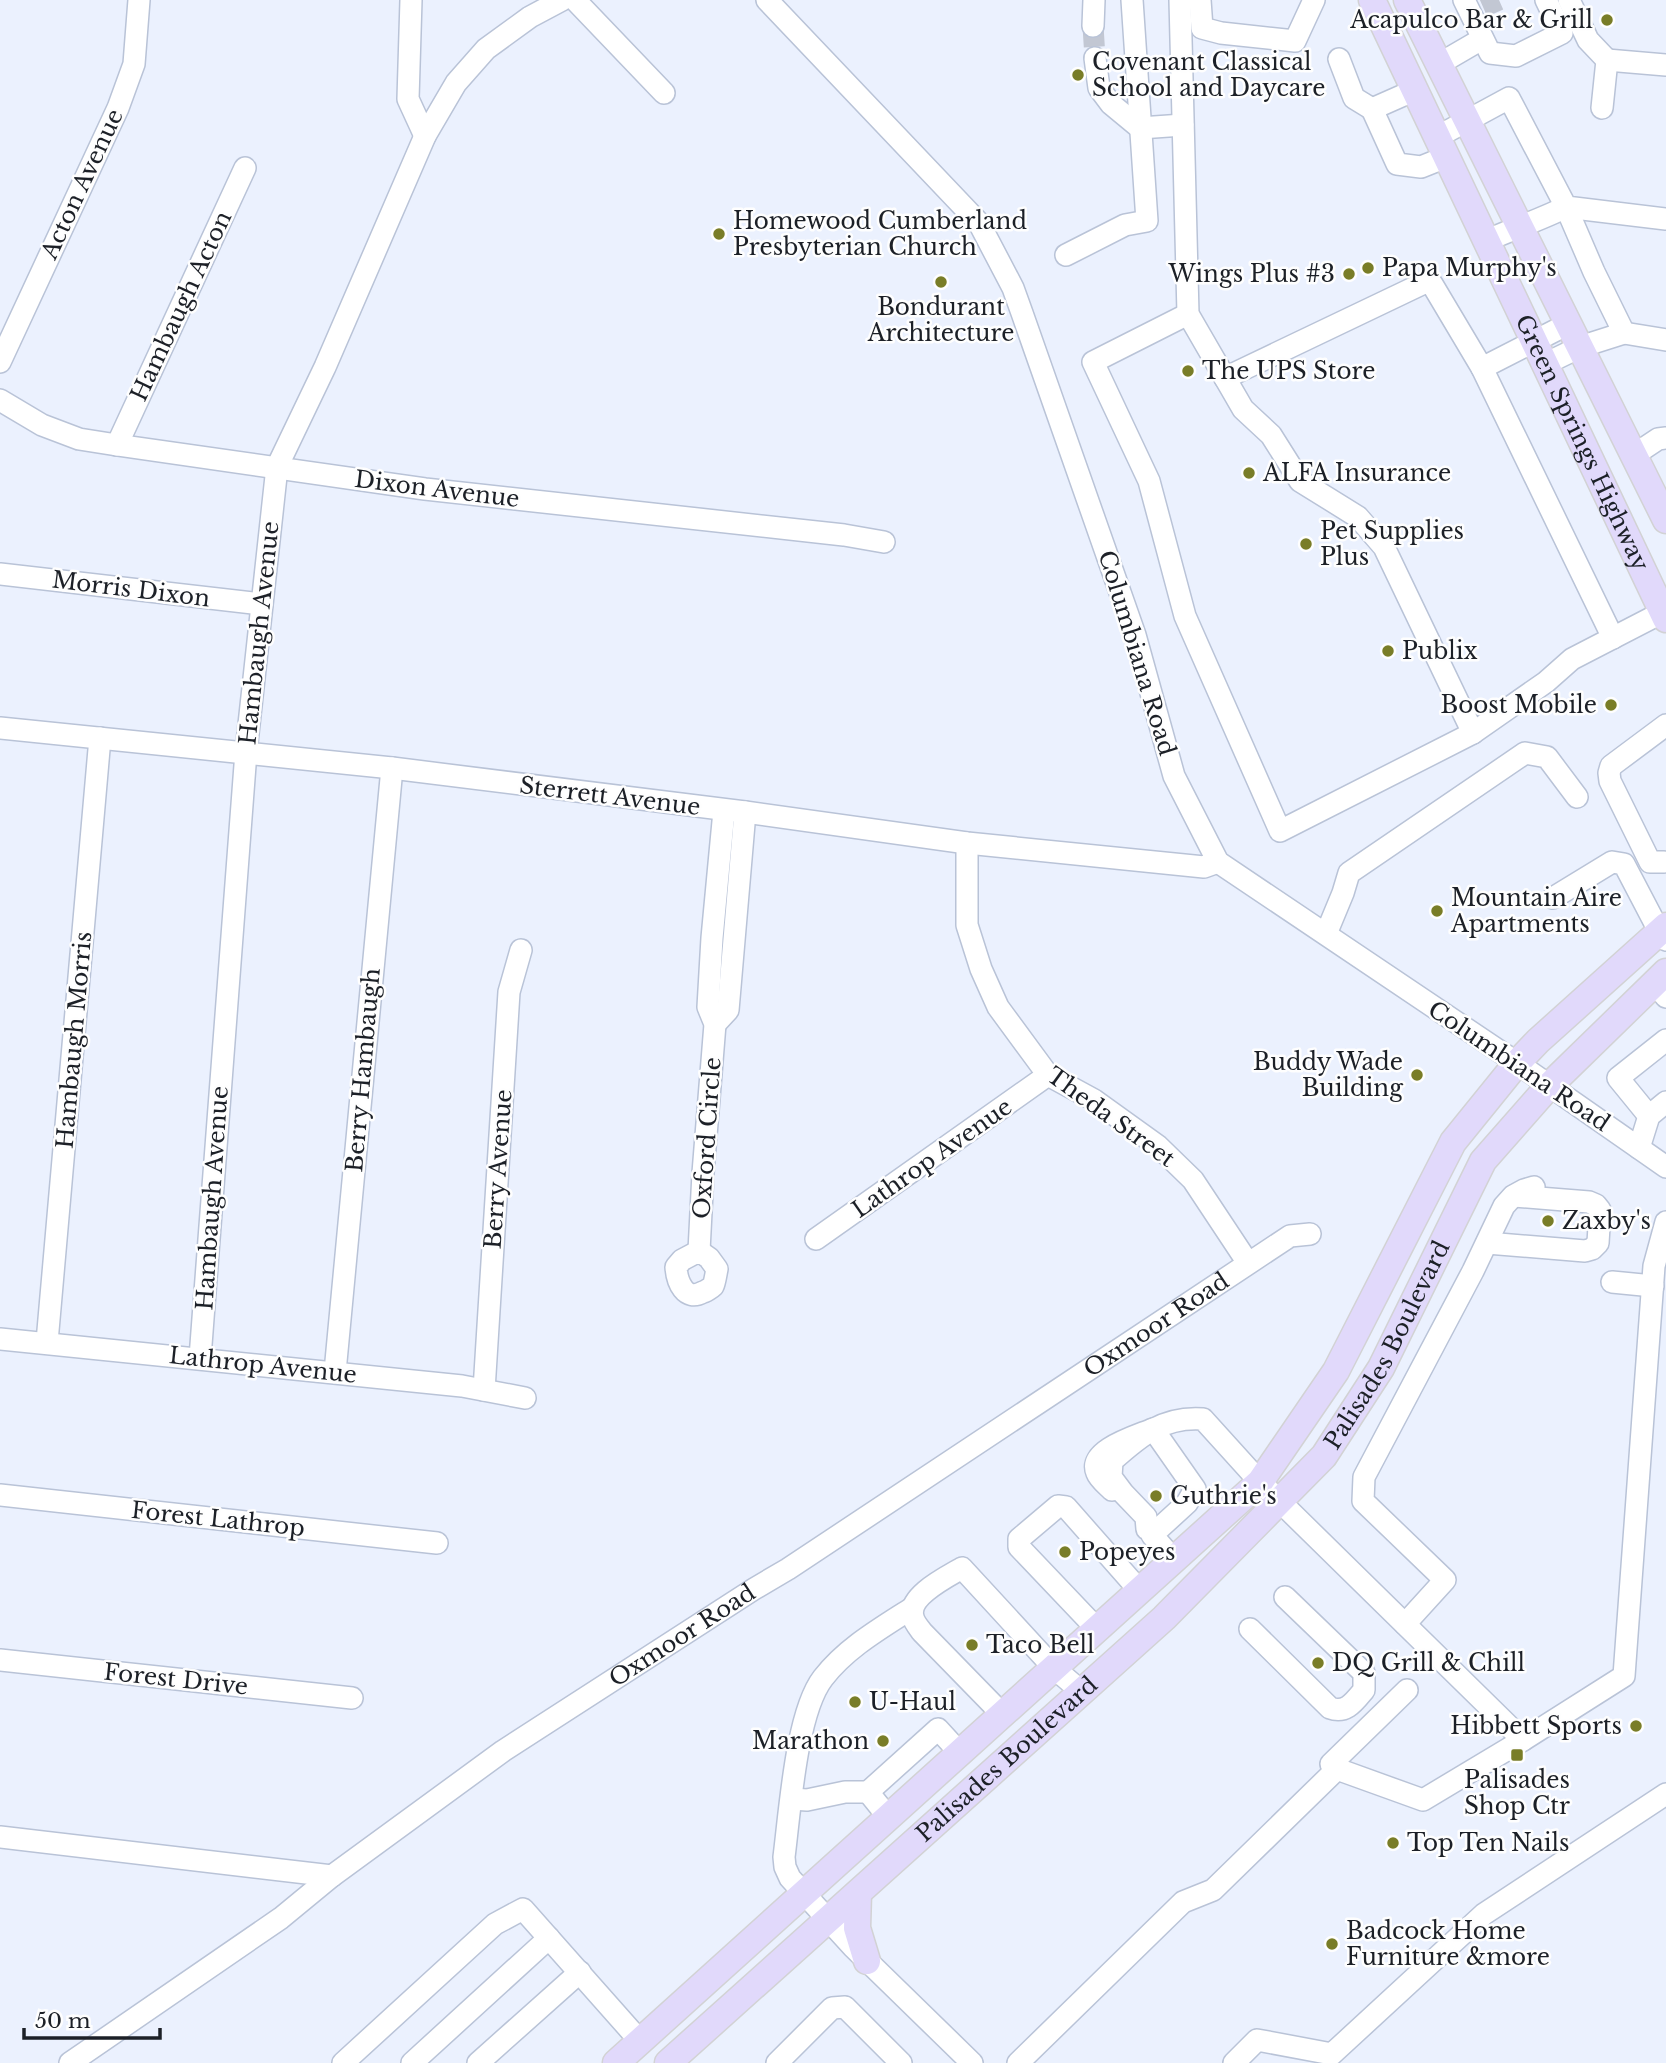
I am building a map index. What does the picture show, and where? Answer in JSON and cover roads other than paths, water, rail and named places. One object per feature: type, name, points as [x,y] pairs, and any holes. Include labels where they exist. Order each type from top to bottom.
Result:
[{"type":"main road","name":"Green Springs Highway","points":[[1371,0],[1664,616]]},
{"type":"main road","name":"Green Springs Highway","points":[[1406,0],[1634,455],[1660,495],[1666,520]]},
{"type":"main road","points":[[1596,472],[1634,455]]},
{"type":"main road","points":[[1517,1063],[1538,1041],[1664,932]]},
{"type":"main road","points":[[1549,1086],[1662,984]]},
{"type":"main road","name":"Palisades Boulevard","points":[[616,2063],[1260,1482],[1336,1371],[1453,1142],[1517,1063]]},
{"type":"main road","name":"Palisades Boulevard","points":[[668,2063],[1164,1618],[1324,1456],[1381,1368],[1483,1161],[1549,1086]]},
{"type":"main road","points":[[858,1893],[858,1928],[867,1961]]},
{"type":"main road","points":[[679,2063],[704,2031]]},
{"type":"street","name":"Acton Avenue","points":[[0,362],[117,108],[134,65],[139,0]]},
{"type":"street","points":[[411,0],[408,99],[425,136]]},
{"type":"street","name":"Hambaugh Avenue","points":[[200,1358],[246,752],[276,467],[325,367],[425,136],[456,83],[486,48],[530,17],[562,0]]},
{"type":"street","points":[[575,0],[664,93]]},
{"type":"street","name":"Columbiana Road","points":[[767,0],[979,223],[985,233],[1013,288],[1135,635],[1174,776],[1218,862],[1517,1063],[1666,1167]]},
{"type":"street","points":[[1093,26],[1094,0]]},
{"type":"street","points":[[1066,255],[1125,225],[1147,221],[1132,0]]},
{"type":"street","points":[[1180,0],[1188,314],[1243,410],[1271,435],[1300,481],[1358,517],[1384,547],[1473,733]]},
{"type":"street","points":[[1200,0],[1202,28],[1221,33],[1295,41],[1314,0]]},
{"type":"street","points":[[1472,7],[1482,39],[1490,53],[1516,56],[1562,33],[1546,0]]},
{"type":"street","points":[[1569,0],[1588,40],[1607,60],[1666,65]]},
{"type":"street","points":[[1439,64],[1482,39]]},
{"type":"street","points":[[1095,58],[1099,89],[1111,104],[1140,128],[1183,125]]},
{"type":"street","points":[[1339,59],[1354,98],[1372,109],[1397,164],[1421,167],[1467,121],[1509,98],[1566,207],[1624,333]]},
{"type":"street","points":[[1602,108],[1607,60]]},
{"type":"street","points":[[1372,109],[1415,90]]},
{"type":"street","name":"Hambaugh Acton","points":[[117,445],[246,168]]},
{"type":"street","points":[[1486,241],[1566,207],[1666,219]]},
{"type":"street","points":[[1225,377],[1426,282],[1432,284],[1482,368],[1613,638]]},
{"type":"street","points":[[1188,314],[1093,362],[1149,481],[1185,617],[1280,831],[1473,733],[1546,682],[1572,659],[1664,616]]},
{"type":"street","points":[[1482,368],[1539,353],[1574,335],[1624,333],[1666,340]]},
{"type":"street","name":"Dixon Avenue","points":[[0,400],[42,425],[79,439],[425,489],[844,535],[884,542]]},
{"type":"street","points":[[1634,455],[1658,439],[1666,438]]},
{"type":"street","name":"Morris Dixon","points":[[0,574],[261,604]]},
{"type":"street","points":[[1665,863],[1650,862],[1610,781],[1609,773],[1611,766],[1666,725]]},
{"type":"street","name":"Sterrett Avenue","points":[[0,728],[392,768],[967,843],[1204,867],[1218,862]]},
{"type":"street","name":"Hambaugh Morris","points":[[47,1342],[100,738]]},
{"type":"street","points":[[1326,934],[1349,873],[1525,754],[1547,757],[1577,797]]},
{"type":"street","name":"Berry Hambaugh","points":[[335,1372],[392,768]]},
{"type":"street","name":"Oxford Circle","points":[[699,1251],[715,1024],[708,1007],[712,938],[735,811]]},
{"type":"street","name":"Oxford Circle","points":[[715,1024],[728,1010],[734,940],[735,811]]},
{"type":"street","name":"Theda Street","points":[[967,843],[967,925],[981,969],[998,1007],[1048,1075],[1094,1100],[1158,1146],[1193,1180],[1248,1263]]},
{"type":"street","points":[[1553,898],[1612,862],[1624,864],[1664,932]]},
{"type":"street","points":[[712,938],[734,940]]},
{"type":"street","name":"Berry Avenue","points":[[484,1390],[509,992],[521,950]]},
{"type":"street","points":[[1649,1116],[1618,1078],[1666,1040]]},
{"type":"street","name":"Lathrop Avenue","points":[[816,1239],[1048,1075]]},
{"type":"street","points":[[1639,1149],[1649,1116],[1666,1102]]},
{"type":"street","points":[[1405,1625],[1445,1580],[1363,1501],[1364,1476],[1504,1206],[1513,1196],[1534,1187]]},
{"type":"street","points":[[1487,1243],[1585,1251],[1598,1243],[1600,1210],[1596,1205],[1589,1202],[1513,1196]]},
{"type":"street","points":[[1018,2063],[1183,1902],[1213,1890],[1337,1769],[1423,1800],[1624,1676],[1658,1313],[1653,1286],[1654,1266],[1666,1222]]},
{"type":"street","name":"Oxmoor Road","points":[[70,2063],[281,1918],[332,1876],[503,1751],[788,1569],[1290,1236],[1310,1234]]},
{"type":"street","points":[[1612,1282],[1653,1286]]},
{"type":"street","name":"Lathrop Avenue","points":[[0,1339],[462,1386],[525,1398]]},
{"type":"street","points":[[1174,1560],[1097,1474],[1096,1462],[1103,1451],[1153,1429],[1186,1418],[1203,1419],[1260,1482],[1522,1741]]},
{"type":"street","points":[[1150,1532],[1187,1503],[1195,1489],[1153,1429]]},
{"type":"street","name":"Forest Lathrop","points":[[0,1494],[437,1543]]},
{"type":"street","points":[[1097,1629],[1019,1547],[1019,1539],[1058,1506],[1066,1507],[1140,1591]]},
{"type":"street","points":[[1002,1714],[922,1632],[912,1617],[912,1608],[922,1594],[962,1568],[1054,1668],[1082,1692]]},
{"type":"street","points":[[1250,1629],[1330,1708],[1337,1711],[1351,1705],[1364,1690],[1364,1673],[1285,1597]]},
{"type":"street","points":[[912,1608],[855,1647],[822,1679],[806,1716],[800,1740],[784,1857],[785,1867],[790,1878],[867,1961],[972,2063]]},
{"type":"street","name":"Forest Drive","points":[[0,1660],[352,1698]]},
{"type":"street","points":[[1331,1764],[1408,1690]]},
{"type":"street","points":[[792,1799],[807,1800],[845,1792],[868,1792],[938,1729],[960,1753]]},
{"type":"street","points":[[868,1792],[889,1818]]},
{"type":"street","points":[[1234,2063],[1257,2040],[1332,2054],[1484,1914],[1666,1794]]},
{"type":"street","points":[[0,1836],[332,1876]]},
{"type":"street","points":[[342,2063],[495,1924],[523,1909],[640,2041]]},
{"type":"street","points":[[412,2063],[550,1938]]},
{"type":"street","points":[[478,2063],[580,1972]]},
{"type":"street","points":[[777,2063],[832,2008],[845,2007],[901,2063]]},
{"type":"tunnel","points":[[1483,7],[1499,0]]},
{"type":"tunnel","points":[[1093,26],[1095,58]]},
{"type":"place","name":"Acapulco Bar & Grill","points":[[1607,20]]},
{"type":"place","name":"Covenant Classical School and Daycare","points":[[1078,75]]},
{"type":"place","name":"Homewood Cumberland Presbyterian Church","points":[[719,234]]},
{"type":"place","name":"Papa Murphy's","points":[[1368,268]]},
{"type":"place","name":"Wings Plus #3","points":[[1349,274]]},
{"type":"place","name":"Bondurant Architecture","points":[[941,282]]},
{"type":"place","name":"The UPS Store","points":[[1188,371]]},
{"type":"place","name":"ALFA Insurance","points":[[1249,473]]},
{"type":"place","name":"Pet Supplies Plus","points":[[1306,544]]},
{"type":"place","name":"Publix","points":[[1388,651]]},
{"type":"place","name":"Boost Mobile","points":[[1611,705]]},
{"type":"place","name":"Mountain Aire Apartments","points":[[1437,911]]},
{"type":"place","name":"Buddy Wade Building","points":[[1417,1075]]},
{"type":"place","name":"Zaxby's","points":[[1548,1221]]},
{"type":"place","name":"Guthrie's","points":[[1156,1496]]},
{"type":"place","name":"Popeyes","points":[[1065,1552]]},
{"type":"place","name":"Taco Bell","points":[[972,1645]]},
{"type":"place","name":"DQ Grill & Chill","points":[[1318,1663]]},
{"type":"place","name":"U-Haul","points":[[855,1702]]},
{"type":"place","name":"Hibbett Sports","points":[[1636,1726]]},
{"type":"place","name":"Marathon","points":[[883,1741]]},
{"type":"place","name":"Palisades Shop Ctr","points":[[1517,1755]]},
{"type":"place","name":"Top Ten Nails","points":[[1393,1843]]},
{"type":"place","name":"Badcock Home Furniture &more","points":[[1332,1944]]}]
